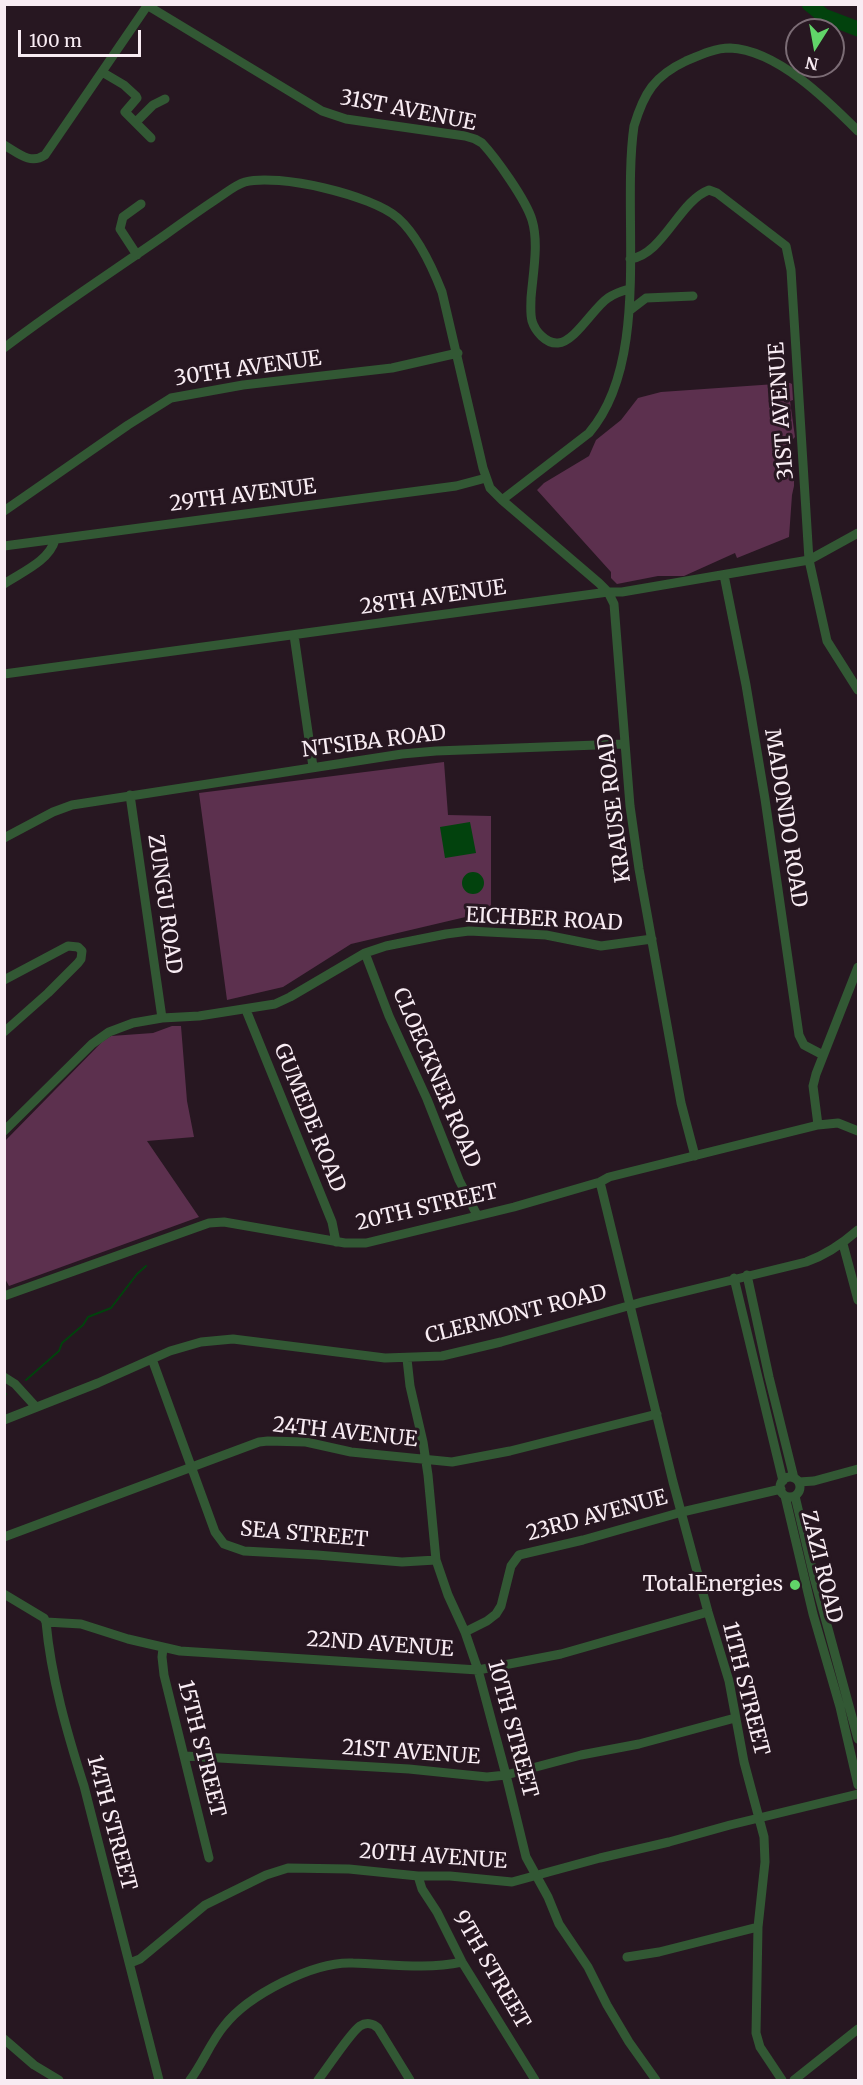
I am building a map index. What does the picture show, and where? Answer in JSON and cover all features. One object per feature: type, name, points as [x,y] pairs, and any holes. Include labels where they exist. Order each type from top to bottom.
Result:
[{"type":"street","points":[[4,145],[31,159],[40,158],[45,154],[146,5]]},
{"type":"street","name":"31ST AVENUE","points":[[146,5],[322,111],[346,119],[465,136],[482,143],[515,190],[531,218],[534,228],[534,251],[531,318],[536,329],[546,339],[556,343],[568,339],[607,298],[629,289]]},
{"type":"street","points":[[502,500],[589,433],[599,422],[611,396],[628,328],[634,126],[652,85],[669,69],[719,49],[730,48],[759,56],[783,68],[831,104],[858,131]]},
{"type":"street","points":[[102,72],[136,96],[125,111],[151,138]]},
{"type":"street","points":[[136,122],[153,105],[165,99]]},
{"type":"street","points":[[4,348],[199,211],[245,182],[265,180],[325,188],[348,194],[383,208],[405,227],[438,281],[448,313],[490,488],[608,592]]},
{"type":"street","name":"31ST AVENUE","points":[[630,259],[654,245],[693,202],[709,190],[717,193],[786,246],[791,270],[809,560]]},
{"type":"street","points":[[137,255],[120,229],[123,218],[141,204]]},
{"type":"street","points":[[629,311],[646,298],[693,296]]},
{"type":"street","name":"30TH AVENUE","points":[[4,511],[137,418],[171,398],[243,385],[392,368],[458,354]]},
{"type":"street","name":"29TH AVENUE","points":[[4,546],[456,486],[486,478]]},
{"type":"street","name":"28TH AVENUE","points":[[4,674],[608,592],[622,592],[809,560],[858,533]]},
{"type":"street","points":[[4,584],[41,560],[52,549],[55,540]]},
{"type":"street","points":[[809,560],[827,641],[858,690]]},
{"type":"street","name":"MADONDO ROAD","points":[[724,575],[746,685],[763,788],[799,1035],[804,1045],[823,1054]]},
{"type":"street","name":"KRAUSE ROAD","points":[[608,592],[614,604],[624,744],[639,869],[681,1103],[694,1156]]},
{"type":"street","points":[[294,635],[313,767]]},
{"type":"street","name":"NTSIBA ROAD","points":[[4,838],[53,812],[72,805],[313,767],[436,751],[624,744]]},
{"type":"street","name":"ZUNGU ROAD","points":[[130,795],[162,1018]]},
{"type":"street","name":"EICHBER ROAD","points":[[4,1131],[99,1038],[118,1028],[162,1018],[199,1016],[267,1006],[282,1001],[365,953],[406,941],[469,931],[546,935],[601,946],[652,939]]},
{"type":"street","points":[[4,980],[68,946],[78,947],[81,951],[78,963],[4,1032]]},
{"type":"street","name":"CLOECKNER ROAD","points":[[365,953],[389,1016],[427,1099],[459,1180],[477,1215]]},
{"type":"street","points":[[818,1125],[813,1086],[823,1054],[858,966]]},
{"type":"street","name":"GUMEDE ROAD","points":[[246,1010],[332,1222],[336,1242]]},
{"type":"street","name":"20TH STREET","points":[[4,1296],[209,1224],[231,1223],[354,1244],[381,1241],[514,1207],[600,1182],[609,1177],[818,1125],[838,1123],[858,1131]]},
{"type":"street","name":"11TH STREET","points":[[600,1182],[682,1512],[729,1681],[744,1762],[760,1818],[765,1854],[758,1927],[756,2040],[782,2080]]},
{"type":"street","name":"CLERMONT ROAD","points":[[4,1420],[189,1344],[222,1339],[407,1359],[451,1354],[734,1278],[806,1262],[821,1257],[843,1244],[858,1230]]},
{"type":"street","points":[[843,1244],[858,1300]]},
{"type":"street","name":"ZAZI ROAD","points":[[747,1275],[791,1487],[813,1614],[840,1707],[858,1785]]},
{"type":"street","name":"ZAZI ROAD","points":[[734,1278],[858,1739]]},
{"type":"street","name":"SEA STREET","points":[[152,1359],[215,1532],[224,1544],[233,1549],[402,1562],[436,1560]]},
{"type":"street","name":"10TH STREET","points":[[407,1359],[425,1460],[436,1560],[478,1670],[526,1857],[548,1897],[559,1924],[588,1967],[607,2005],[656,2080]]},
{"type":"street","points":[[4,1377],[15,1384],[36,1407]]},
{"type":"street","name":"24TH AVENUE","points":[[4,1537],[248,1446],[268,1441],[306,1442],[351,1452],[444,1463],[461,1462],[657,1414]]},
{"type":"street","name":"23RD AVENUE","points":[[465,1632],[496,1614],[501,1605],[511,1566],[519,1556],[593,1538],[682,1512],[858,1469]]},
{"type":"street","points":[[4,1594],[44,1618],[46,1622]]},
{"type":"street","name":"22ND AVENUE","points":[[46,1622],[81,1624],[163,1648],[478,1670],[561,1654],[708,1612]]},
{"type":"street","name":"14TH STREET","points":[[46,1622],[50,1654],[73,1751],[159,2080]]},
{"type":"street","name":"15TH STREET","points":[[163,1648],[164,1675],[209,1858]]},
{"type":"street","name":"21ST AVENUE","points":[[184,1756],[409,1769],[487,1777],[506,1775],[581,1755],[639,1744],[735,1718]]},
{"type":"street","name":"20TH AVENUE","points":[[130,1964],[140,1959],[205,1905],[281,1870],[311,1867],[512,1881],[858,1794]]},
{"type":"street","name":"9TH STREET","points":[[418,1876],[422,1889],[437,1912],[462,1962],[535,2080]]},
{"type":"street","points":[[627,1957],[659,1952],[758,1927]]},
{"type":"street","points":[[190,2080],[216,2036],[232,2017],[252,2001],[298,1976],[342,1963],[416,1967],[462,1962]]},
{"type":"street","points":[[318,2080],[363,2024],[373,2024],[382,2034],[410,2080]]},
{"type":"street","points":[[794,2080],[858,2029]]},
{"type":"street","points":[[4,2039],[34,2066],[59,2080]]},
{"type":"shaded area","points":[[792,384],[793,400],[790,401],[795,437],[790,442],[791,457],[794,459],[794,486],[789,537],[737,558],[735,553],[684,576],[658,576],[617,584],[611,578],[611,572],[537,490],[544,483],[589,456],[596,440],[621,420],[638,398],[661,392]]},
{"type":"shaded area","points":[[444,762],[448,815],[491,816],[491,911],[351,944],[283,987],[227,1000],[199,793]]},
{"type":"shaded area","points":[[470,822],[476,853],[445,858],[440,827]]},
{"type":"shaded area","points":[[473,872],[481,875],[484,883],[481,891],[473,894],[465,891],[462,883],[465,875]]},
{"type":"shaded area","points":[[172,1026],[181,1026],[187,1101],[194,1137],[147,1141],[199,1217],[9,1286],[4,1277],[4,1142],[102,1042],[111,1036],[153,1033]]},
{"type":"waterway","points":[[809,4],[824,16],[858,29]]},
{"type":"waterway","points":[[26,1380],[59,1351],[62,1343],[83,1325],[88,1317],[111,1308],[146,1266]]},
{"type":"place","name":"TotalEnergies","points":[[795,1585]]}]
